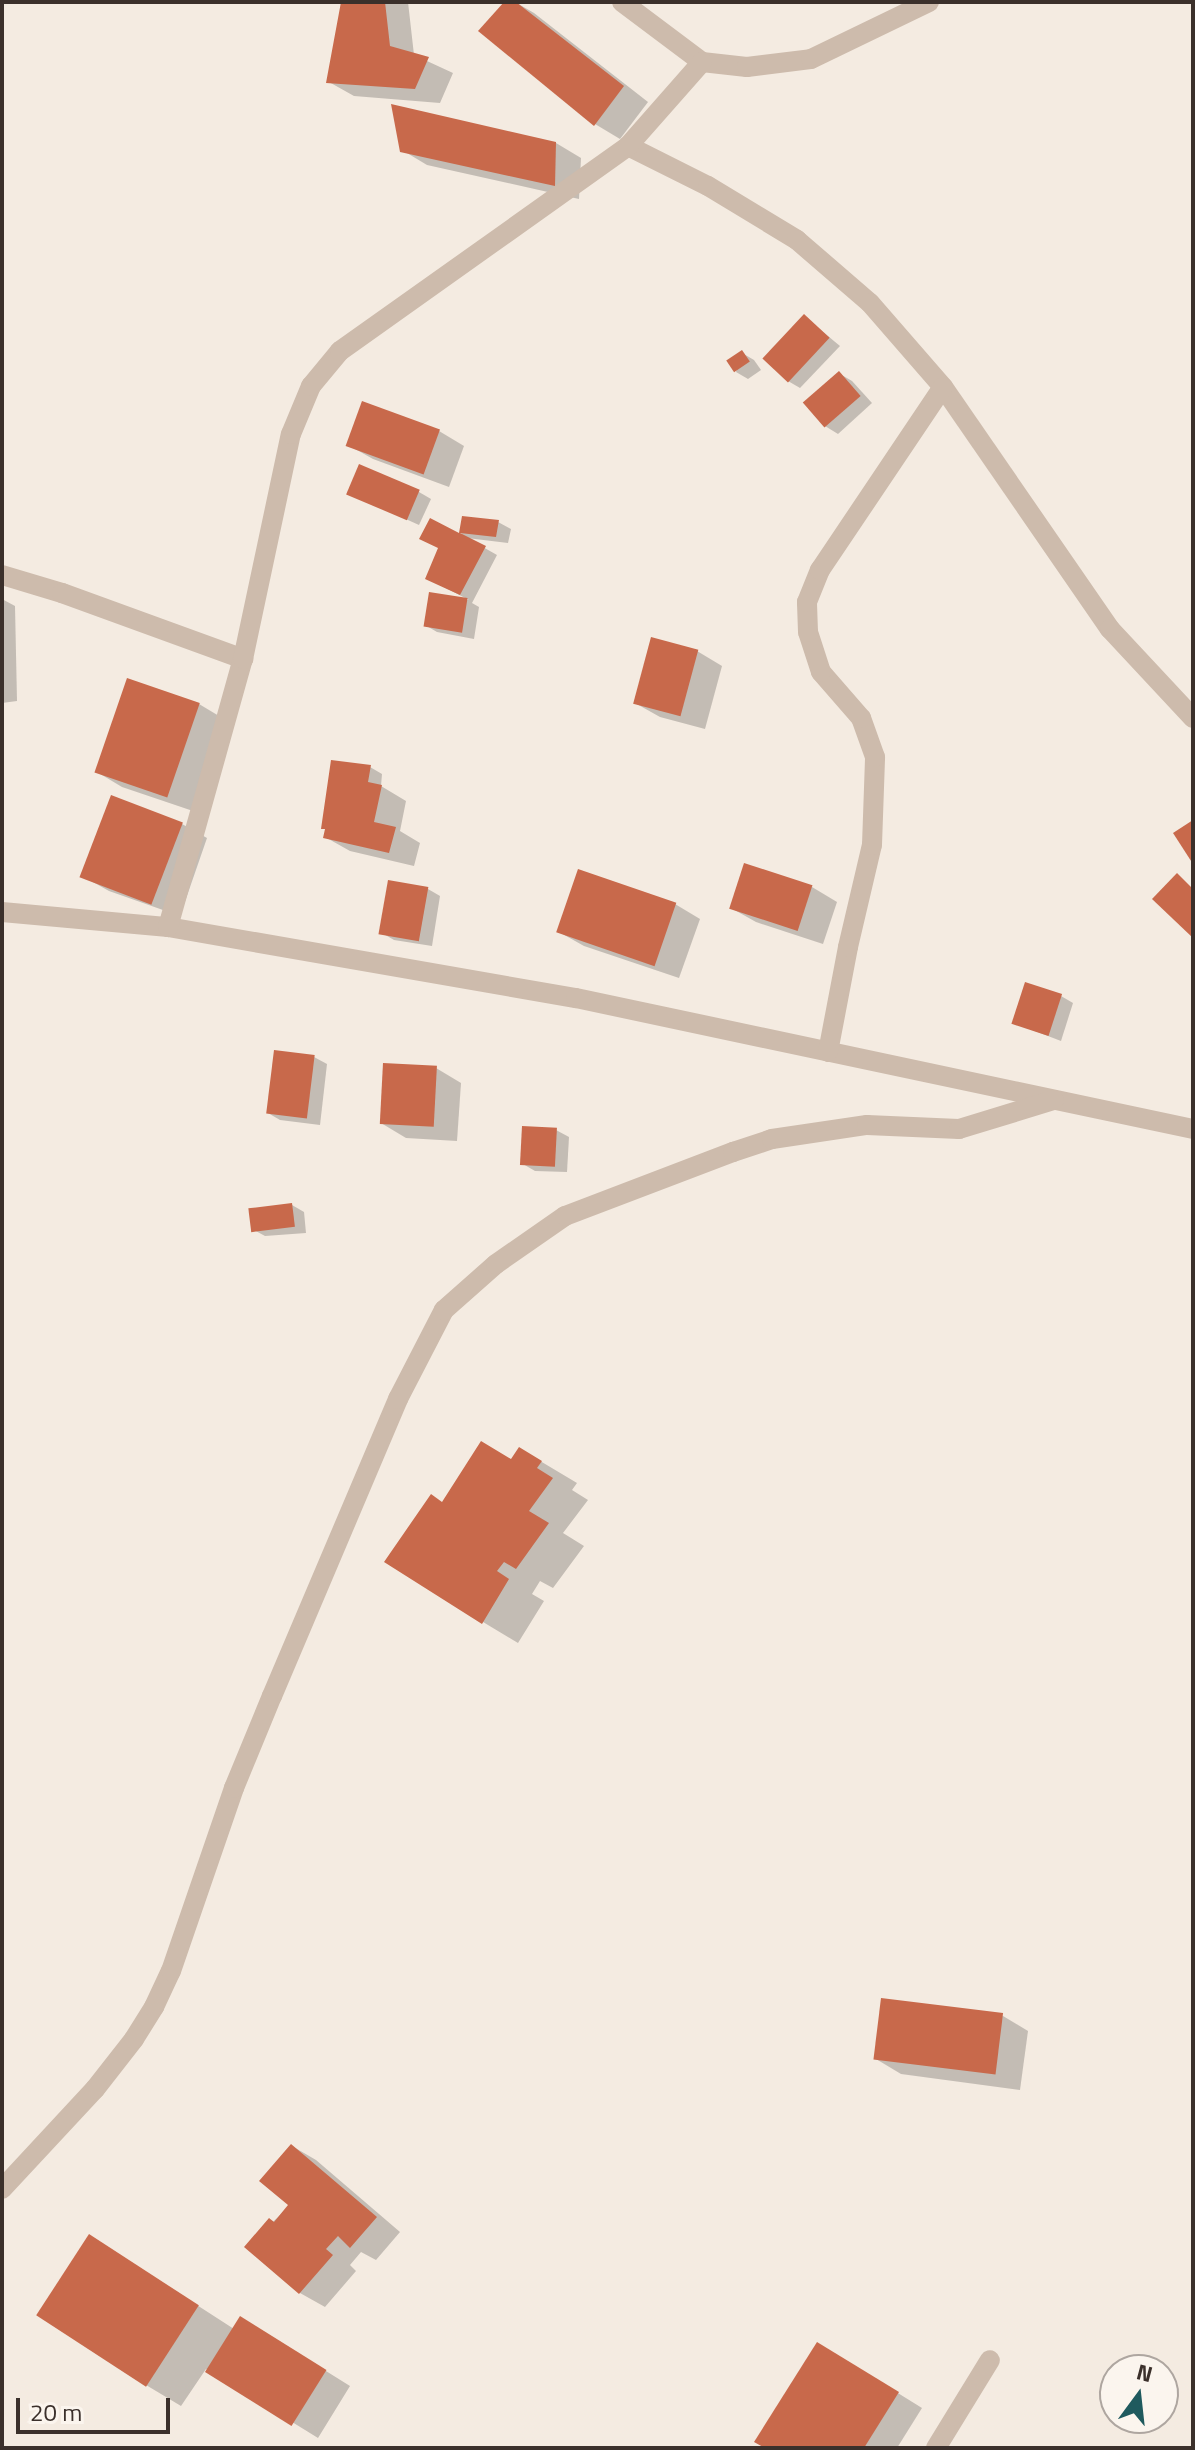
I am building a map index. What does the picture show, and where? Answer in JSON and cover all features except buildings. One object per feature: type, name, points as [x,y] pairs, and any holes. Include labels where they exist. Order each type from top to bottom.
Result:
[{"type":"street","points":[[622,2],[702,62],[747,67],[811,59],[929,2]]},
{"type":"street","points":[[168,927],[243,659],[291,434],[311,386],[340,351],[628,146],[702,62]]},
{"type":"street","points":[[628,146],[708,186],[797,240],[870,303],[943,387],[1110,629],[1193,718]]},
{"type":"street","points":[[828,1052],[872,845],[875,757],[861,718],[821,672],[808,632],[807,602],[820,570],[943,387]]},
{"type":"street","points":[[2,575],[243,659]]},
{"type":"street","points":[[2,912],[168,927],[576,998],[1193,1129]]},
{"type":"street","points":[[2,2189],[95,2089],[134,2039],[154,2007],[171,1971],[234,1788],[261,1722],[398,1399],[444,1310],[496,1264],[565,1216],[733,1152],[785,1136],[867,1125],[959,1129],[1054,1100]]},
{"type":"street","points":[[936,2448],[990,2360]]}]
